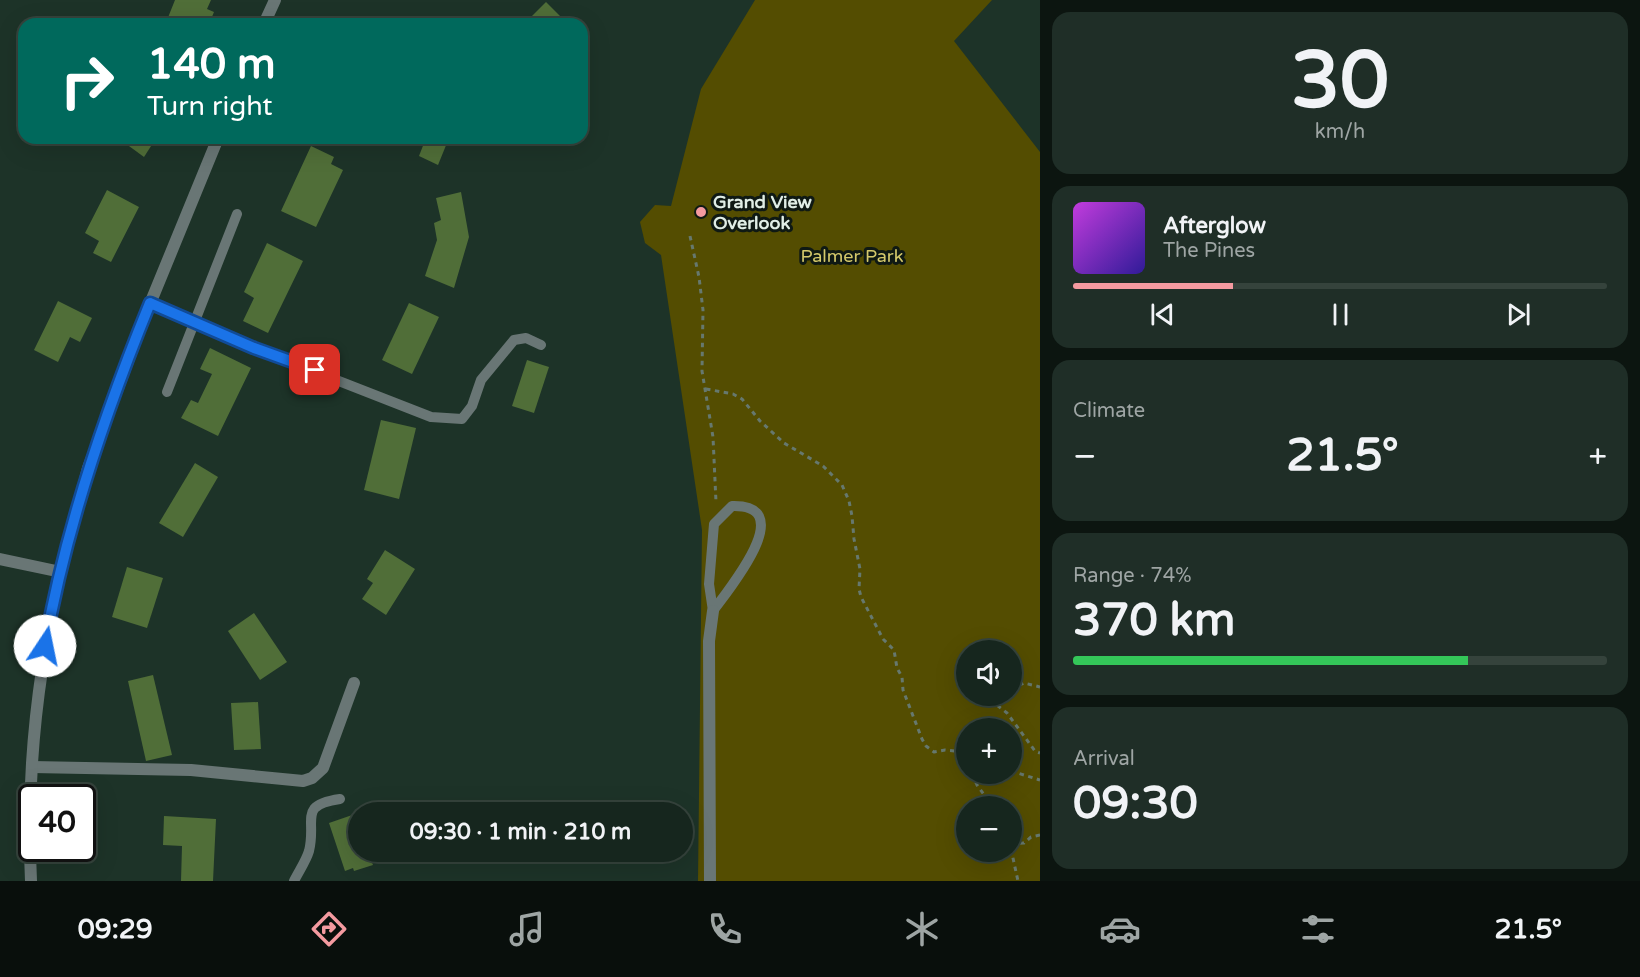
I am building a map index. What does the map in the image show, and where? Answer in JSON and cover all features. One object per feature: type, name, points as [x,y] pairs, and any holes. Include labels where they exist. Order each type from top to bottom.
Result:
[{"type":"street","points":[[267,18],[275,0]]},
{"type":"street","points":[[31,881],[29,840],[32,767],[42,665],[61,572],[88,468],[150,303],[216,144]]},
{"type":"street","points":[[0,559],[61,572]]},
{"type":"street","points":[[710,881],[709,641],[713,611]]},
{"type":"street","points":[[32,767],[191,770],[303,781],[312,778],[323,768],[354,683]]},
{"type":"lane","points":[[167,392],[237,214]]},
{"type":"lane","points":[[150,303],[431,417],[462,419],[472,406],[481,380],[514,340],[526,338],[541,345]]},
{"type":"lane","points":[[732,506],[743,506],[754,510],[760,519],[762,534],[741,574],[713,611],[709,585],[714,524],[732,506]]},
{"type":"lane","points":[[294,881],[309,851],[311,813],[315,806],[324,801],[340,799]]},
{"type":"path","points":[[690,236],[703,310],[702,371],[713,437],[716,501],[722,514]]},
{"type":"path","points":[[706,389],[734,394],[742,399],[760,421],[784,443],[823,466],[842,485],[852,516],[860,569],[861,597],[883,639],[894,650],[897,668],[902,677],[903,690],[916,726],[926,746],[934,752],[956,751]]},
{"type":"path","points":[[1022,685],[1040,687]]},
{"type":"path","points":[[998,706],[1007,713],[1035,751],[1040,753]]},
{"type":"path","points":[[1022,774],[1040,780]]},
{"type":"path","points":[[1022,843],[1031,837],[1040,835]]},
{"type":"path","points":[[1014,862],[1018,881]]},
{"type":"green space","name":"Palmer Park","points":[[755,0],[992,0],[954,41],[1040,152],[1040,881],[698,881],[702,530],[661,255],[645,243],[640,222],[655,205],[671,206],[701,89]]},
{"type":"building","points":[[175,0],[211,0],[207,9],[214,12],[212,18],[168,18]]},
{"type":"building","points":[[546,2],[562,18],[530,18]]},
{"type":"building","points":[[126,144],[152,144],[144,157]]},
{"type":"building","points":[[424,144],[447,144],[438,165],[419,156]]},
{"type":"building","points":[[311,146],[334,157],[331,164],[343,170],[316,227],[281,211]]},
{"type":"building","points":[[107,190],[139,207],[111,262],[93,253],[99,241],[85,233]]},
{"type":"building","points":[[461,192],[469,237],[454,288],[425,276],[437,240],[434,223],[441,220],[436,198]]},
{"type":"building","points":[[267,243],[303,261],[268,333],[243,321],[254,298],[244,292]]},
{"type":"building","points":[[58,301],[92,318],[80,342],[70,337],[58,362],[34,350]]},
{"type":"building","points":[[409,303],[439,317],[412,374],[382,360]]},
{"type":"building","points":[[210,348],[251,368],[218,436],[181,418],[191,400],[198,403],[212,374],[200,369]]},
{"type":"building","points":[[527,360],[549,367],[534,413],[512,406]]},
{"type":"building","points":[[381,420],[416,428],[399,499],[364,490]]},
{"type":"building","points":[[195,463],[218,477],[183,537],[159,523]]},
{"type":"building","points":[[385,550],[415,569],[386,615],[362,599],[373,583],[367,579]]},
{"type":"building","points":[[127,567],[163,578],[147,628],[112,617]]},
{"type":"building","points":[[254,613],[287,662],[260,680],[228,631]]},
{"type":"building","points":[[153,675],[172,755],[146,761],[128,681]]},
{"type":"building","points":[[258,702],[261,749],[234,750],[231,703]]},
{"type":"building","points":[[164,816],[216,819],[213,881],[181,881],[182,846],[163,845]]},
{"type":"building","points":[[348,816],[348,862],[372,862],[373,865],[354,871],[353,868],[345,871],[329,823]]},
{"type":"place","name":"Grand View Overlook","points":[[701,212]]},
{"type":"route","points":[[45,646],[61,572],[88,468],[150,303],[254,348],[315,370]]}]
